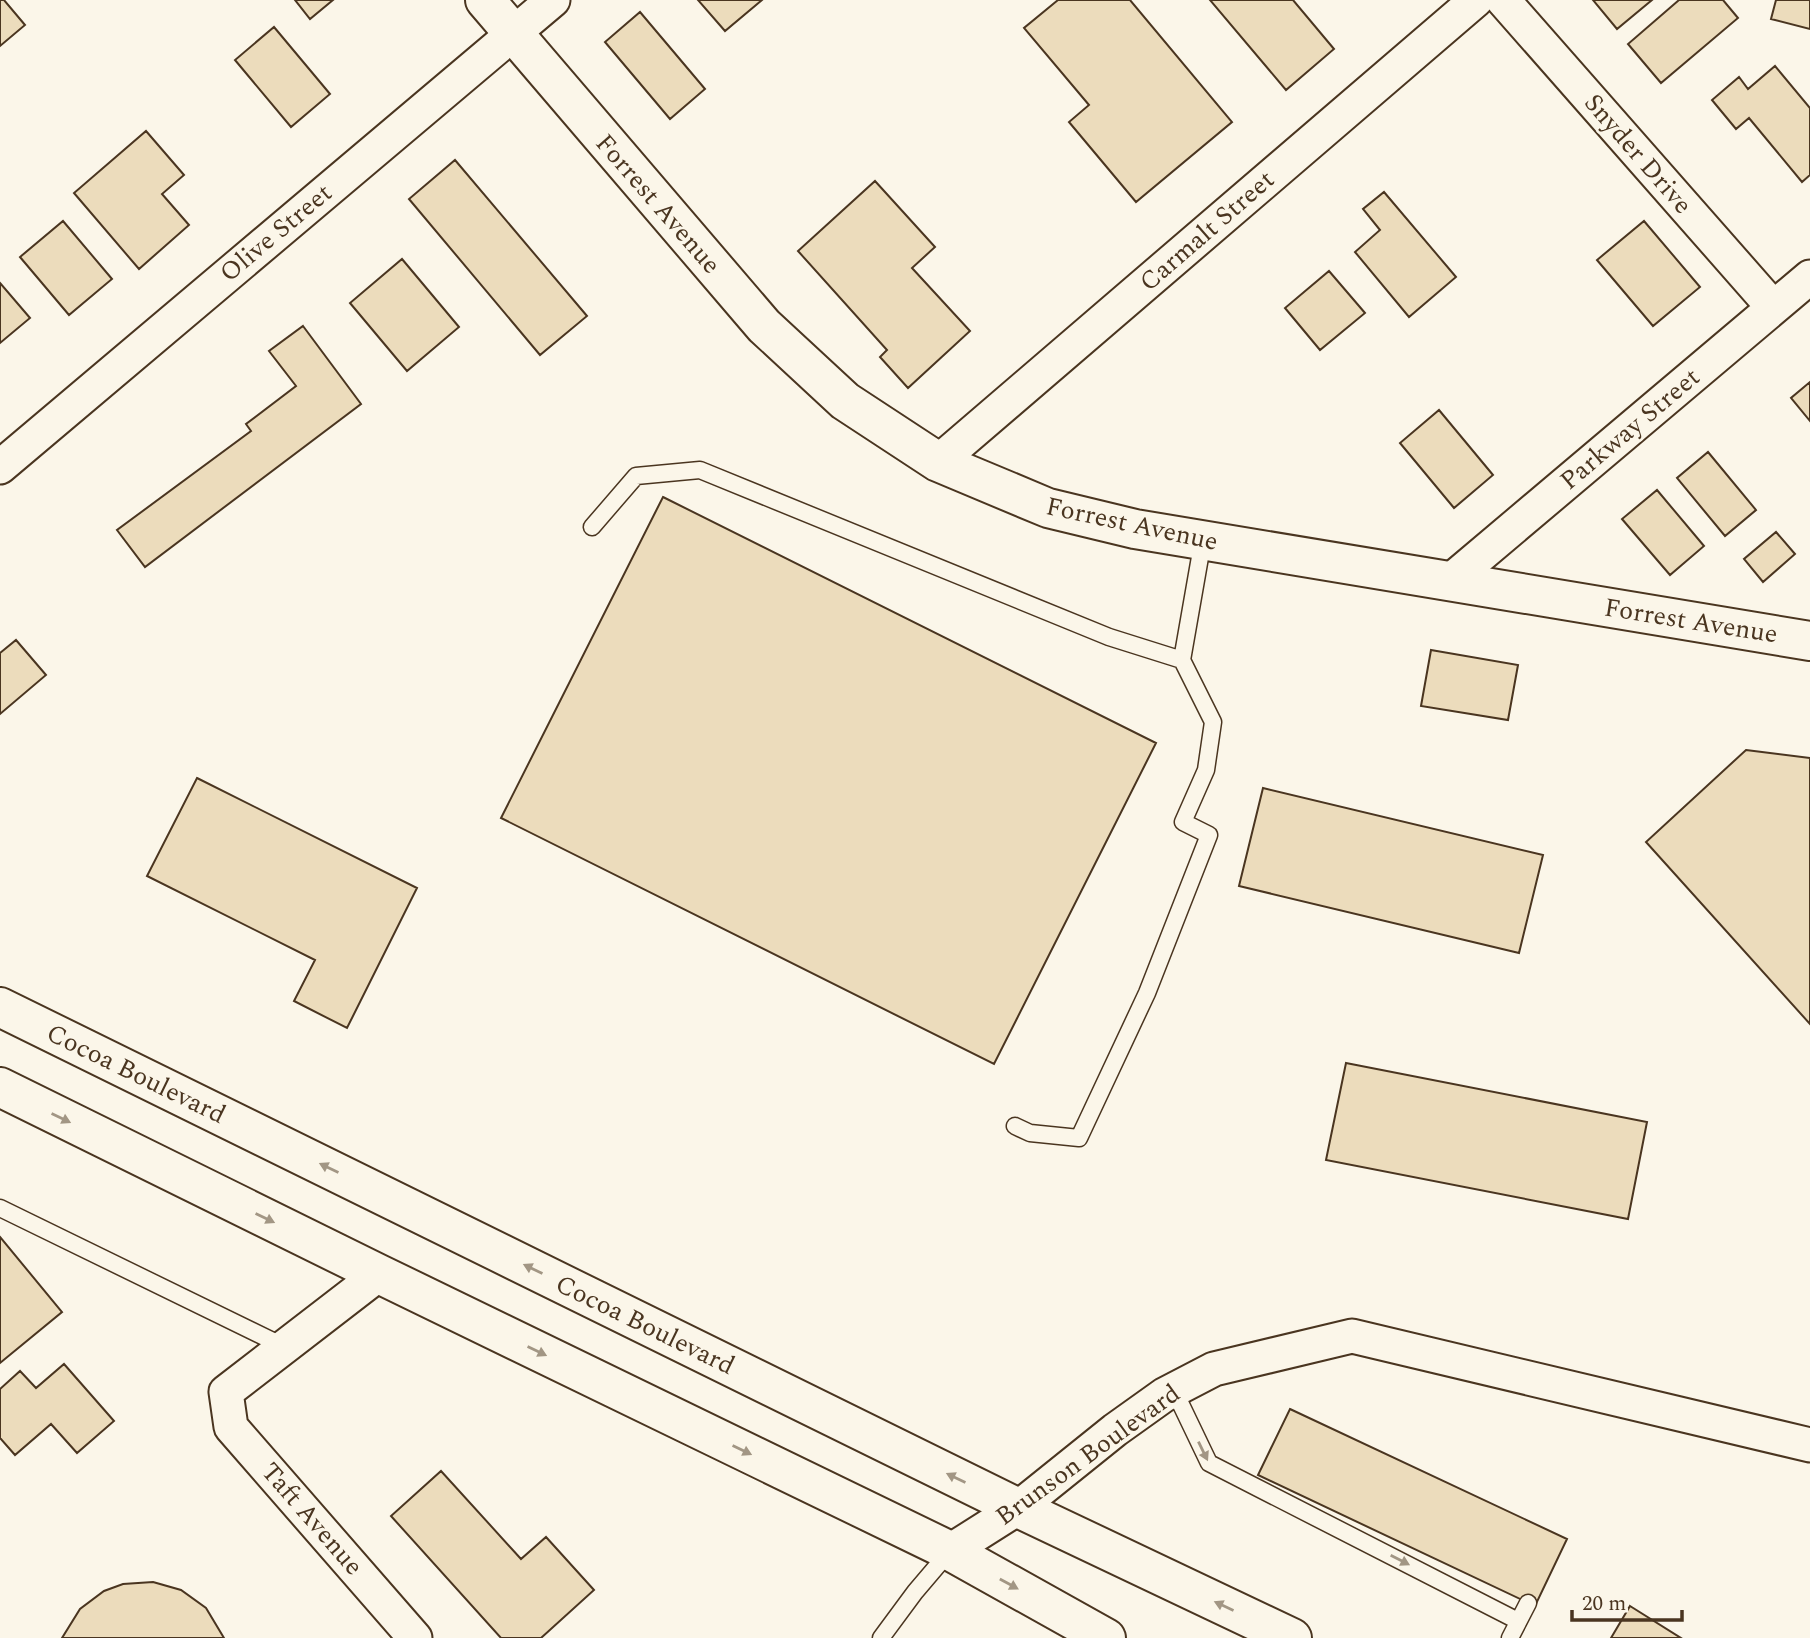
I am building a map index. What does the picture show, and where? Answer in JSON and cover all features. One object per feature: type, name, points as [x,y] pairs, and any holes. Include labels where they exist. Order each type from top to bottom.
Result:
[{"type":"main road","name":"Forrest Avenue","points":[[485,0],[764,326],[845,401],[938,461],[1048,508],[1135,529],[1810,640]]},
{"type":"main road","name":"Cocoa Boulevard","points":[[0,1007],[1018,1508],[1292,1638]]},
{"type":"main road","points":[[0,1020],[57,1035]]},
{"type":"main road","points":[[0,1087],[379,1275],[950,1551],[1106,1638]]},
{"type":"street","name":"Olive Street","points":[[0,467],[553,0]]},
{"type":"street","name":"Carmalt Street","points":[[938,461],[1476,0]]},
{"type":"street","name":"Snyder Drive","points":[[1503,0],[1773,307]]},
{"type":"street","name":"Parkway Street","points":[[1450,581],[1810,277]]},
{"type":"street","points":[[285,1347],[379,1275]]},
{"type":"street","name":"Brunson Boulevard","points":[[950,1551],[1018,1508],[1115,1430],[1174,1390],[1213,1369],[1352,1336],[1810,1445]]},
{"type":"street","name":"Taft Avenue","points":[[285,1347],[226,1392],[231,1427],[415,1638]]},
{"type":"lane","points":[[592,527],[636,476],[700,470],[1110,637],[1182,660]]},
{"type":"lane","points":[[1015,1126],[1030,1133],[1079,1138],[1147,993],[1209,835],[1183,822],[1206,770],[1213,722],[1182,660],[1203,540]]},
{"type":"lane","points":[[0,1208],[285,1347]]},
{"type":"lane","points":[[1174,1390],[1209,1463],[1518,1621]]},
{"type":"lane","points":[[881,1638],[950,1551]]},
{"type":"lane","points":[[1510,1638],[1528,1603]]},
{"type":"building","points":[[0,0],[4,0],[25,25],[0,46]]},
{"type":"building","points":[[295,0],[333,0],[310,19]]},
{"type":"building","points":[[698,0],[762,0],[725,31]]},
{"type":"building","points":[[1058,0],[1130,0],[1232,122],[1136,202],[1069,122],[1089,105],[1024,28]]},
{"type":"building","points":[[1210,0],[1293,0],[1334,49],[1286,90]]},
{"type":"building","points":[[1593,0],[1652,0],[1617,29]]},
{"type":"building","points":[[1679,0],[1723,0],[1738,18],[1661,83],[1628,44]]},
{"type":"building","points":[[1776,0],[1810,0],[1810,29],[1771,19]]},
{"type":"building","points":[[640,12],[705,89],[670,119],[605,42]]},
{"type":"building","points":[[274,27],[330,94],[291,127],[235,60]]},
{"type":"building","points":[[1775,66],[1810,108],[1810,175],[1802,182],[1749,118],[1736,129],[1712,100],[1739,77],[1748,89]]},
{"type":"building","points":[[146,131],[184,175],[162,194],[189,225],[139,269],[74,193]]},
{"type":"building","points":[[455,160],[587,316],[540,355],[409,199]]},
{"type":"building","points":[[875,181],[935,247],[912,268],[970,331],[908,388],[880,357],[887,350],[798,251]]},
{"type":"building","points":[[1384,192],[1456,277],[1409,317],[1355,252],[1380,230],[1363,209]]},
{"type":"building","points":[[63,221],[112,279],[69,315],[20,257]]},
{"type":"building","points":[[1644,221],[1700,287],[1653,326],[1597,260]]},
{"type":"building","points":[[402,259],[459,327],[407,371],[350,303]]},
{"type":"building","points":[[1329,271],[1365,313],[1320,350],[1285,308]]},
{"type":"building","points":[[0,283],[30,318],[0,343]]},
{"type":"building","points":[[303,326],[361,404],[145,567],[117,530],[251,431],[246,424],[296,386],[269,351]]},
{"type":"building","points":[[1810,382],[1810,421],[1791,398]]},
{"type":"building","points":[[1439,410],[1493,475],[1454,508],[1400,443]]},
{"type":"building","points":[[1708,452],[1756,510],[1725,536],[1677,478]]},
{"type":"building","points":[[1657,490],[1704,546],[1670,575],[1622,519]]},
{"type":"building","points":[[663,497],[1156,743],[994,1064],[501,818]]},
{"type":"building","points":[[1776,532],[1795,554],[1763,582],[1744,559]]},
{"type":"building","points":[[16,640],[46,675],[0,714],[0,653]]},
{"type":"building","points":[[1431,650],[1518,665],[1508,720],[1421,706]]},
{"type":"building","points":[[1746,750],[1810,758],[1810,1024],[1646,842]]},
{"type":"building","points":[[197,778],[417,888],[347,1028],[294,1001],[315,960],[147,876]]},
{"type":"building","points":[[1263,788],[1543,855],[1519,953],[1239,886]]},
{"type":"building","points":[[1346,1063],[1647,1122],[1628,1219],[1326,1160]]},
{"type":"building","points":[[0,1237],[62,1312],[0,1363]]},
{"type":"building","points":[[64,1364],[114,1421],[77,1453],[51,1424],[15,1455],[0,1438],[0,1389],[20,1371],[36,1388]]},
{"type":"building","points":[[1290,1409],[1567,1539],[1535,1606],[1258,1475]]},
{"type":"building","points":[[441,1471],[521,1559],[546,1537],[594,1590],[541,1638],[501,1638],[391,1516]]},
{"type":"building","points":[[153,1582],[181,1590],[206,1608],[224,1638],[62,1638],[80,1609],[104,1591],[123,1584]]},
{"type":"building","points":[[1630,1606],[1681,1638],[1611,1638]]}]
